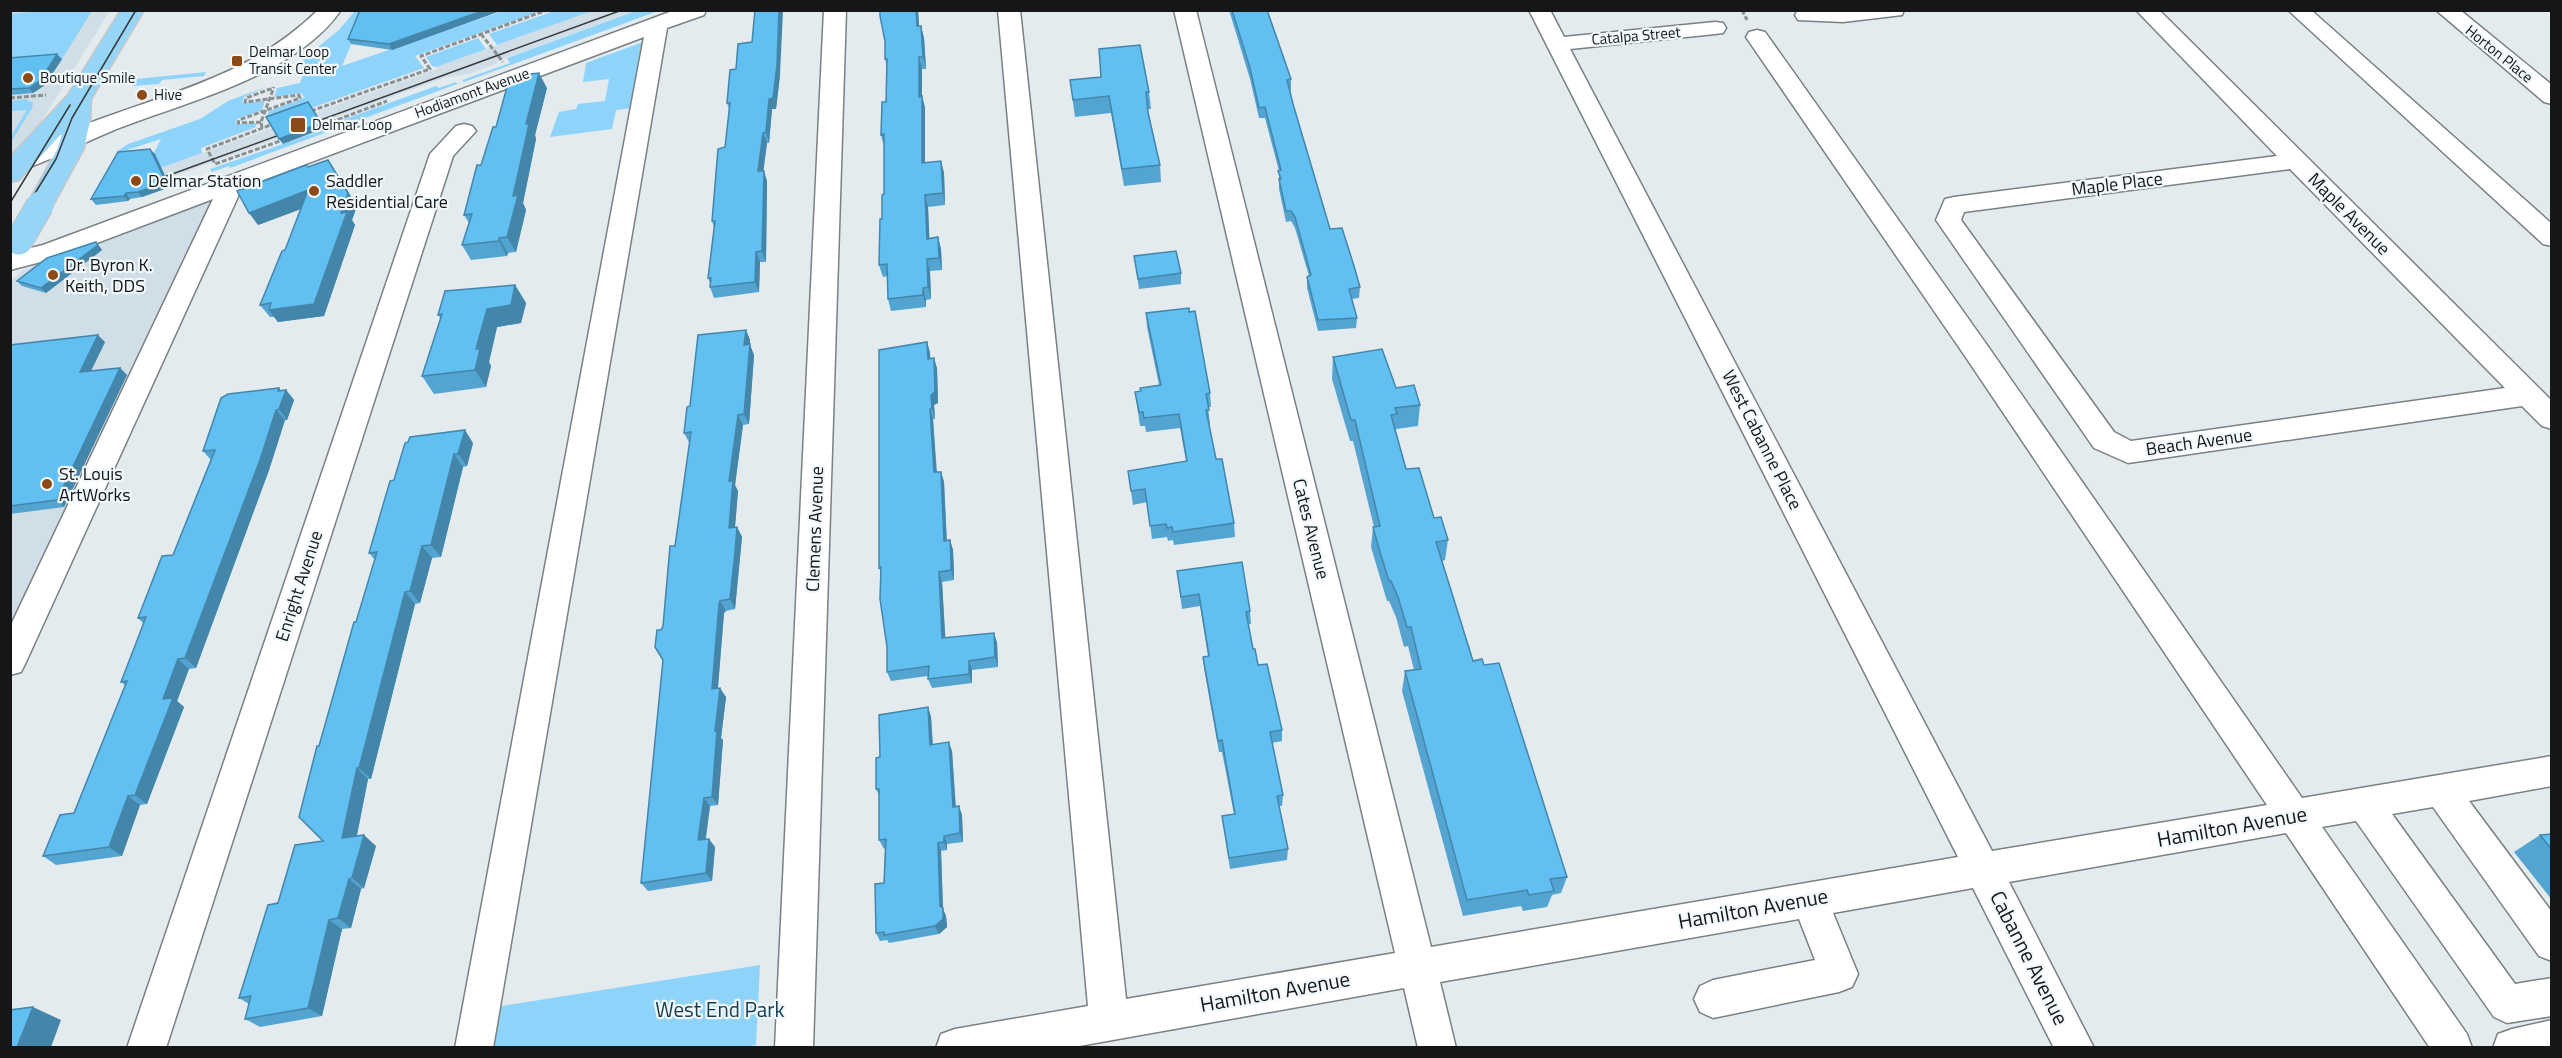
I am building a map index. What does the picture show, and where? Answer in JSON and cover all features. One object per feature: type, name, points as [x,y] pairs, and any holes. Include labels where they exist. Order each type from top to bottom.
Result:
[{"type":"main road","points":[[14,168],[78,99],[133,10]]},
{"type":"main road","points":[[13,252],[67,160],[74,137],[78,99]]},
{"type":"street","points":[[14,168],[74,137],[196,94],[255,69],[288,50],[331,10]]},
{"type":"street","name":"Hodiamont Avenue","points":[[13,252],[36,256],[696,10]]},
{"type":"street","name":"Clemens Avenue","points":[[794,1047],[835,10]]},
{"type":"street","points":[[1009,10],[1109,1021]]},
{"type":"street","name":"Cates Avenue","points":[[1185,10],[1437,1047]]},
{"type":"street","name":"West Cabanne Place","points":[[1539,10],[1983,869]]},
{"type":"street","points":[[1806,15],[1843,16],[1894,10]]},
{"type":"street","name":"Maple Avenue","points":[[2146,10],[2552,419]]},
{"type":"street","points":[[2298,10],[2552,238]]},
{"type":"street","name":"Horton Place","points":[[2446,10],[2552,97]]},
{"type":"street","points":[[474,1047],[657,25]]},
{"type":"street","name":"Catalpa Street","points":[[1557,44],[1715,28]]},
{"type":"street","points":[[1757,38],[1977,352],[2453,1047]]},
{"type":"street","name":"Enright Avenue","points":[[146,1047],[442,154],[464,131]]},
{"type":"street","name":"Maple Place","points":[[1948,220],[1954,205],[2296,161]]},
{"type":"street","points":[[10,662],[232,184]]},
{"type":"street","name":"Beach Avenue","points":[[1948,220],[2104,440],[2128,452],[2528,395]]},
{"type":"street","name":"Hamilton Avenue","points":[[955,1047],[2552,771]]},
{"type":"street","points":[[2441,791],[2552,943]]},
{"type":"street","points":[[2364,804],[2507,1004],[2552,997]]},
{"type":"street","name":"Cabanne Avenue","points":[[1983,869],[2075,1047]]},
{"type":"street","points":[[1713,999],[1839,974],[1809,899]]},
{"type":"street","points":[[2512,1047],[2552,1039]]},
{"type":"path","points":[[303,114],[430,69],[421,56],[547,10]]},
{"type":"path","points":[[481,34],[504,63],[495,66]]},
{"type":"path","points":[[262,128],[261,122],[274,82]]},
{"type":"path","points":[[261,122],[238,123],[239,120],[300,98],[299,95],[245,102],[246,98],[273,88]]},
{"type":"path","points":[[10,98],[46,95]]},
{"type":"path","points":[[310,130],[396,98]]},
{"type":"path","points":[[283,121],[207,148],[215,164],[288,138]]},
{"type":"shaded area","points":[[11,11],[110,11],[22,152],[11,161]]},
{"type":"shaded area","points":[[592,11],[636,11],[497,61],[498,63],[469,74],[444,78],[166,179],[160,168],[437,69],[436,67]]},
{"type":"shaded area","points":[[218,197],[11,648],[11,280],[23,270]]},
{"type":"green space","points":[[51,10],[92,11],[62,59],[11,64],[11,14]]},
{"type":"green space","points":[[355,11],[365,11],[342,66],[503,11],[541,11],[415,56],[424,68],[280,119],[266,117],[269,111],[304,98],[302,93],[274,97],[277,88],[300,83],[305,70],[303,59],[339,30]]},
{"type":"green space","points":[[554,11],[592,11],[497,45],[489,34]]},
{"type":"green space","points":[[636,11],[658,11],[464,82],[462,80],[510,63],[507,58]]},
{"type":"green space","points":[[478,38],[486,49],[436,67],[432,66],[426,57]]},
{"type":"green space","points":[[643,42],[633,108],[616,110],[612,129],[550,137],[559,112],[576,109],[578,104],[605,101],[609,79],[583,82],[586,63]]},
{"type":"green space","points":[[206,72],[204,76],[162,80],[159,84],[132,86],[136,79]]},
{"type":"green space","points":[[456,82],[457,84],[230,168],[229,166],[212,172],[210,169],[338,125],[337,122],[436,86],[439,88]]},
{"type":"green space","points":[[268,86],[244,97],[242,103],[265,101],[262,110],[237,119],[235,124],[257,123],[256,127],[201,148],[202,153],[160,168],[147,166],[161,139],[116,152],[128,144],[200,119],[228,101]]},
{"type":"green space","points":[[25,99],[33,103],[32,108],[11,142],[11,136],[27,110],[11,111],[11,101]]},
{"type":"green space","name":"West End Park","points":[[760,965],[756,1045],[739,1048],[482,1048],[489,1008]]},
{"type":"building","points":[[360,10],[485,10],[389,44],[348,39]]},
{"type":"building","points":[[755,10],[779,10],[773,98],[769,99],[766,132],[763,133],[758,171],[764,171],[762,251],[756,252],[755,282],[710,287],[711,278],[708,278],[715,221],[712,221],[718,149],[725,147],[730,103],[727,103],[730,70],[736,69],[738,44],[752,42]]},
{"type":"building","points":[[880,10],[916,10],[917,26],[921,26],[923,57],[919,57],[919,97],[922,96],[922,163],[941,161],[943,193],[925,195],[927,239],[938,237],[939,258],[927,259],[928,287],[923,288],[923,295],[888,299],[887,264],[879,265],[880,219],[882,219],[882,195],[884,194],[882,102],[886,102],[887,59],[885,59],[885,41]]},
{"type":"building","points":[[1232,10],[1267,10],[1291,79],[1287,80],[1293,104],[1330,229],[1342,228],[1354,266],[1360,287],[1349,289],[1357,318],[1318,320],[1307,277],[1311,275],[1295,217],[1291,211],[1286,211],[1278,171],[1281,170],[1265,107],[1259,108],[1250,68]]},
{"type":"building","points":[[1140,45],[1149,92],[1146,92],[1148,113],[1160,165],[1122,169],[1109,96],[1073,100],[1070,80],[1101,77],[1099,49]]},
{"type":"building","points":[[57,54],[41,80],[29,88],[10,89],[10,58]]},
{"type":"building","points":[[539,73],[526,124],[529,124],[513,196],[518,195],[507,237],[499,238],[499,241],[462,245],[472,214],[464,215],[477,165],[481,165],[493,127],[496,127],[510,76]]},
{"type":"building","points":[[308,102],[321,123],[279,139],[266,117]]},
{"type":"building","name":"Delmar Station","points":[[150,149],[166,182],[138,192],[126,193],[124,196],[91,199],[118,152]]},
{"type":"building","points":[[328,160],[348,193],[341,213],[347,212],[314,304],[269,310],[271,303],[260,305],[282,251],[285,250],[308,190],[249,213],[237,191],[306,165],[308,167]]},
{"type":"building","points":[[96,242],[98,245],[41,288],[17,281],[47,258]]},
{"type":"building","points":[[1176,251],[1181,273],[1138,279],[1134,256]]},
{"type":"building","points":[[515,285],[511,305],[487,309],[476,349],[480,349],[475,370],[422,376],[442,314],[438,315],[445,291]]},
{"type":"building","points":[[1189,308],[1189,312],[1195,311],[1210,393],[1206,394],[1209,410],[1206,410],[1216,459],[1222,459],[1234,523],[1173,532],[1172,527],[1167,528],[1166,524],[1150,526],[1145,489],[1131,491],[1128,471],[1187,461],[1179,414],[1144,418],[1143,412],[1139,412],[1135,392],[1141,391],[1140,388],[1161,385],[1146,313]]},
{"type":"building","points":[[746,330],[744,345],[750,344],[744,414],[738,415],[729,481],[733,481],[729,528],[737,527],[735,552],[730,599],[720,601],[719,604],[712,689],[720,688],[715,731],[717,731],[712,797],[704,798],[698,840],[709,839],[706,873],[641,883],[663,660],[655,647],[657,630],[661,630],[663,626],[670,546],[675,546],[691,432],[684,433],[687,407],[690,406],[698,335]]},
{"type":"building","points":[[98,335],[80,372],[120,368],[57,500],[10,506],[10,345]]},
{"type":"building","points":[[927,342],[928,359],[934,358],[935,392],[931,395],[932,408],[930,409],[934,472],[941,472],[944,541],[950,540],[951,570],[939,572],[942,638],[994,633],[995,657],[969,661],[969,674],[928,679],[929,666],[887,672],[887,647],[880,599],[881,567],[879,568],[879,350]]},
{"type":"building","points":[[1382,349],[1396,388],[1414,385],[1420,405],[1395,408],[1397,414],[1391,415],[1406,469],[1419,468],[1434,518],[1441,517],[1448,540],[1436,542],[1473,661],[1482,659],[1484,665],[1499,663],[1567,877],[1550,879],[1554,891],[1529,895],[1527,890],[1467,900],[1405,671],[1421,669],[1411,627],[1407,627],[1380,552],[1373,527],[1380,526],[1355,420],[1351,420],[1333,357]]},
{"type":"building","points":[[279,388],[278,391],[286,390],[279,409],[276,410],[260,460],[185,658],[178,659],[163,699],[173,698],[135,795],[128,796],[109,847],[43,856],[60,815],[74,813],[127,681],[121,682],[146,617],[138,618],[162,556],[173,555],[215,450],[203,451],[221,398],[228,394]]},
{"type":"building","points":[[465,430],[458,454],[454,454],[431,545],[422,546],[410,591],[405,592],[359,768],[357,768],[342,838],[364,835],[338,918],[329,920],[308,1008],[245,1019],[251,996],[239,998],[268,905],[278,903],[295,845],[323,841],[299,817],[317,746],[319,746],[354,622],[356,622],[377,552],[369,553],[390,481],[394,480],[405,443],[410,437]]},
{"type":"building","points":[[1242,562],[1250,611],[1246,612],[1253,649],[1255,649],[1258,665],[1267,664],[1282,730],[1270,732],[1283,795],[1277,796],[1288,849],[1229,858],[1222,816],[1235,814],[1222,740],[1218,741],[1203,657],[1209,656],[1199,594],[1181,597],[1177,571]]},
{"type":"building","points":[[928,707],[930,745],[949,742],[953,807],[959,806],[960,833],[944,836],[944,842],[938,843],[940,906],[943,908],[943,919],[935,926],[884,935],[884,932],[876,933],[875,884],[884,883],[886,839],[879,840],[879,789],[876,789],[876,758],[880,757],[879,715]]},
{"type":"building","points":[[2552,834],[2552,850],[2540,835]]},
{"type":"building","points":[[33,1007],[17,1047],[10,1047],[10,1010]]},
{"type":"tram line","points":[[10,234],[56,159],[72,118],[136,10]]},
{"type":"tram line","points":[[164,177],[622,10]]},
{"type":"tram line","points":[[10,203],[70,105]]},
{"type":"place","name":"Delmar Loop Transit Center","points":[[237,61]]},
{"type":"place","name":"Boutique Smile","points":[[28,78]]},
{"type":"place","name":"Hive","points":[[142,95]]},
{"type":"place","name":"Delmar Loop","points":[[298,125]]},
{"type":"place","name":"Delmar Station","points":[[136,181]]},
{"type":"place","name":"Saddler Residential Care","points":[[314,191]]},
{"type":"place","name":"Dr. Byron K. Keith, DDS","points":[[53,275]]},
{"type":"place","name":"St. Louis ArtWorks","points":[[47,484]]}]
